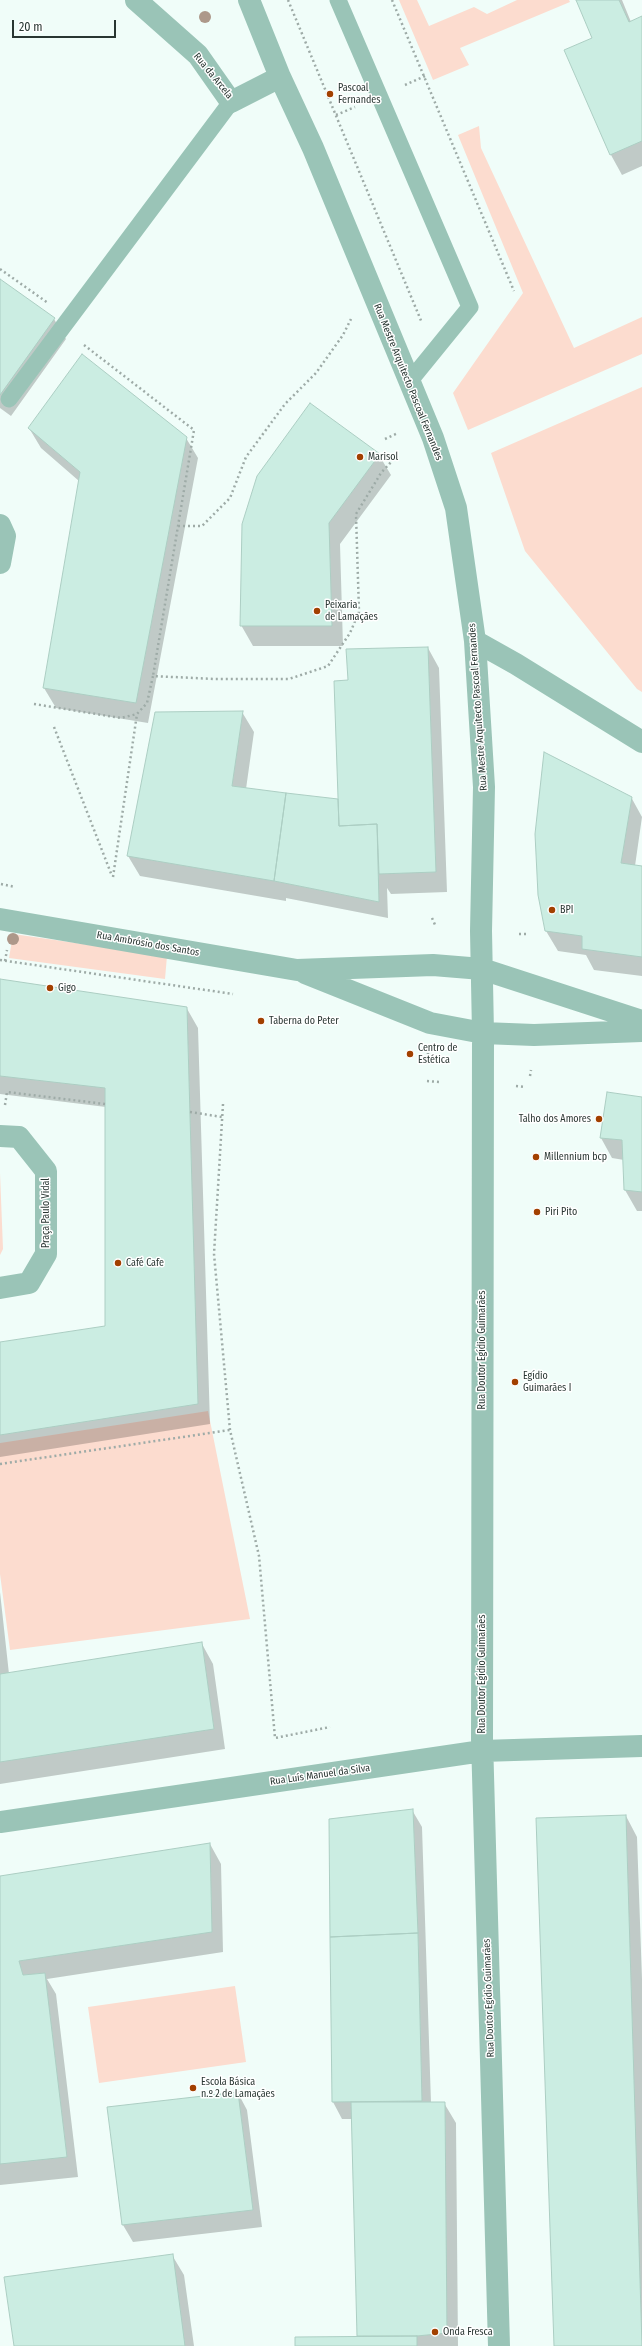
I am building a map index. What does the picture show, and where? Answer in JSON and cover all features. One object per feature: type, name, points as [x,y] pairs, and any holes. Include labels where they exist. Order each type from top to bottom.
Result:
[{"type":"street","name":"Rua da Arcela","points":[[136,0],[198,55],[231,102],[280,77]]},
{"type":"street","name":"Rua Mestre Arquitecto Pascoal Fernandes","points":[[248,0],[280,77],[313,148],[433,438],[456,508],[475,641],[484,787],[482,1001]]},
{"type":"street","points":[[0,525],[5,536],[0,563]]},
{"type":"street","points":[[475,641],[516,664],[642,742]]},
{"type":"street","name":"Rua Ambrósio dos Santos","points":[[0,919],[297,970]]},
{"type":"street","points":[[297,970],[433,966],[482,969],[642,1022]]},
{"type":"street","points":[[297,970],[430,1023],[483,1033],[534,1035],[642,1030]]},
{"type":"street","name":"Rua Doutor Egídio Guimarães","points":[[482,1001],[482,1751],[499,2346]]},
{"type":"street","name":"Praça Paulo Vidal","points":[[0,1136],[19,1138],[46,1171],[46,1254],[29,1283],[0,1288]]},
{"type":"street","name":"Rua Luís Manuel da Silva","points":[[0,1822],[482,1751],[642,1746]]},
{"type":"lane","points":[[338,0],[470,307],[409,382]]},
{"type":"lane","points":[[9,399],[231,102]]},
{"type":"path","points":[[288,0],[424,327]]},
{"type":"path","points":[[392,0],[514,291]]},
{"type":"path","points":[[399,88],[425,76]]},
{"type":"path","points":[[336,115],[356,106]]},
{"type":"path","points":[[0,269],[69,319]]},
{"type":"path","points":[[178,526],[202,526],[230,498],[246,457],[286,404],[316,373],[351,318]]},
{"type":"path","points":[[34,704],[121,718],[137,714],[147,703],[153,676],[194,430],[82,343],[77,349]]},
{"type":"path","points":[[385,439],[404,430]]},
{"type":"path","points":[[153,676],[214,680],[289,679],[328,666],[350,633],[359,612],[356,514],[382,473],[391,462]]},
{"type":"path","points":[[54,727],[113,876],[137,714]]},
{"type":"path","points":[[1,884],[15,887]]},
{"type":"path","points":[[432,918],[436,927]]},
{"type":"path","points":[[519,934],[528,934]]},
{"type":"path","points":[[0,960],[233,994]]},
{"type":"path","points":[[427,1064],[428,1052]]},
{"type":"path","points":[[530,1076],[531,1070]]},
{"type":"path","points":[[427,1081],[439,1082]]},
{"type":"path","points":[[516,1086],[525,1087]]},
{"type":"path","points":[[5,1105],[7,1092],[105,1104]]},
{"type":"path","points":[[223,1104],[214,1254],[230,1430],[259,1556],[275,1738],[330,1727]]},
{"type":"path","points":[[190,1112],[222,1117]]},
{"type":"path","points":[[0,1464],[230,1430]]},
{"type":"shaded area","points":[[399,0],[417,0],[429,26],[474,7],[487,14],[517,0],[569,0],[570,2],[460,48],[469,65],[433,80]]},
{"type":"shaded area","points":[[479,126],[481,148],[574,348],[642,317],[642,354],[468,430],[453,393],[523,293],[458,135]]},
{"type":"shaded area","points":[[642,387],[642,692],[637,689],[525,551],[491,453]]},
{"type":"shaded area","points":[[13,934],[167,956],[165,979],[9,958]]},
{"type":"shaded area","points":[[0,1173],[3,1249],[0,1255]]},
{"type":"shaded area","points":[[208,1411],[250,1619],[10,1650],[0,1574],[0,1443]]},
{"type":"shaded area","points":[[235,1986],[246,2062],[99,2083],[88,2007]]},
{"type":"building","points":[[576,0],[619,0],[629,22],[642,16],[642,141],[610,155],[564,50],[592,38]]},
{"type":"building","points":[[0,279],[55,318],[0,395]]},
{"type":"building","points":[[82,354],[187,437],[136,703],[43,688],[80,472],[28,428]]},
{"type":"building","points":[[310,403],[380,454],[329,523],[332,626],[240,626],[242,524],[257,476]]},
{"type":"building","points":[[428,647],[436,872],[379,874],[377,824],[339,826],[334,681],[348,680],[346,649]]},
{"type":"building","points":[[243,711],[232,786],[286,793],[274,881],[127,856],[155,712]]},
{"type":"building","points":[[544,752],[632,797],[621,863],[642,866],[642,957],[582,949],[582,936],[545,931],[538,895],[535,834]]},
{"type":"building","points":[[286,793],[338,799],[339,826],[377,824],[379,902],[274,881]]},
{"type":"building","points":[[0,979],[187,1007],[198,1404],[0,1435],[0,1342],[105,1326],[105,1088],[0,1076]]},
{"type":"building","points":[[607,1092],[642,1097],[642,1192],[624,1190],[622,1140],[600,1138]]},
{"type":"building","points":[[202,1642],[214,1729],[0,1762],[0,1674]]},
{"type":"building","points":[[413,1809],[418,1933],[330,1937],[329,1819]]},
{"type":"building","points":[[626,1815],[642,2346],[554,2346],[536,1818]]},
{"type":"building","points":[[210,1843],[212,1932],[19,1961],[23,1975],[45,1973],[67,2157],[0,2164],[0,1876]]},
{"type":"building","points":[[418,1933],[422,2101],[332,2102],[330,1937]]},
{"type":"building","points":[[238,2092],[253,2210],[122,2225],[107,2107]]},
{"type":"building","points":[[351,2102],[445,2102],[447,2333],[417,2336],[357,2336]]},
{"type":"building","points":[[173,2254],[185,2346],[14,2346],[4,2277]]},
{"type":"building","points":[[417,2336],[417,2346],[295,2346],[295,2337]]},
{"type":"place","name":"Pascoal Fernandes","points":[[330,94]]},
{"type":"place","name":"Marisol","points":[[360,457]]},
{"type":"place","name":"Peixaria de Lamaçães","points":[[317,611]]},
{"type":"place","name":"BPI","points":[[552,910]]},
{"type":"place","name":"Gigo","points":[[50,988]]},
{"type":"place","name":"Taberna do Peter","points":[[261,1021]]},
{"type":"place","name":"Centro de Estética","points":[[410,1054]]},
{"type":"place","name":"Talho dos Amores","points":[[599,1119]]},
{"type":"place","name":"Millennium bcp","points":[[536,1157]]},
{"type":"place","name":"Piri Pito","points":[[537,1212]]},
{"type":"place","name":"Café Cafe","points":[[118,1263]]},
{"type":"place","name":"Egídio Guimarães I","points":[[515,1382]]},
{"type":"place","name":"Escola Básica n.º 2 de Lamaçães","points":[[193,2088]]},
{"type":"place","name":"Onda Fresca","points":[[435,2332]]}]
